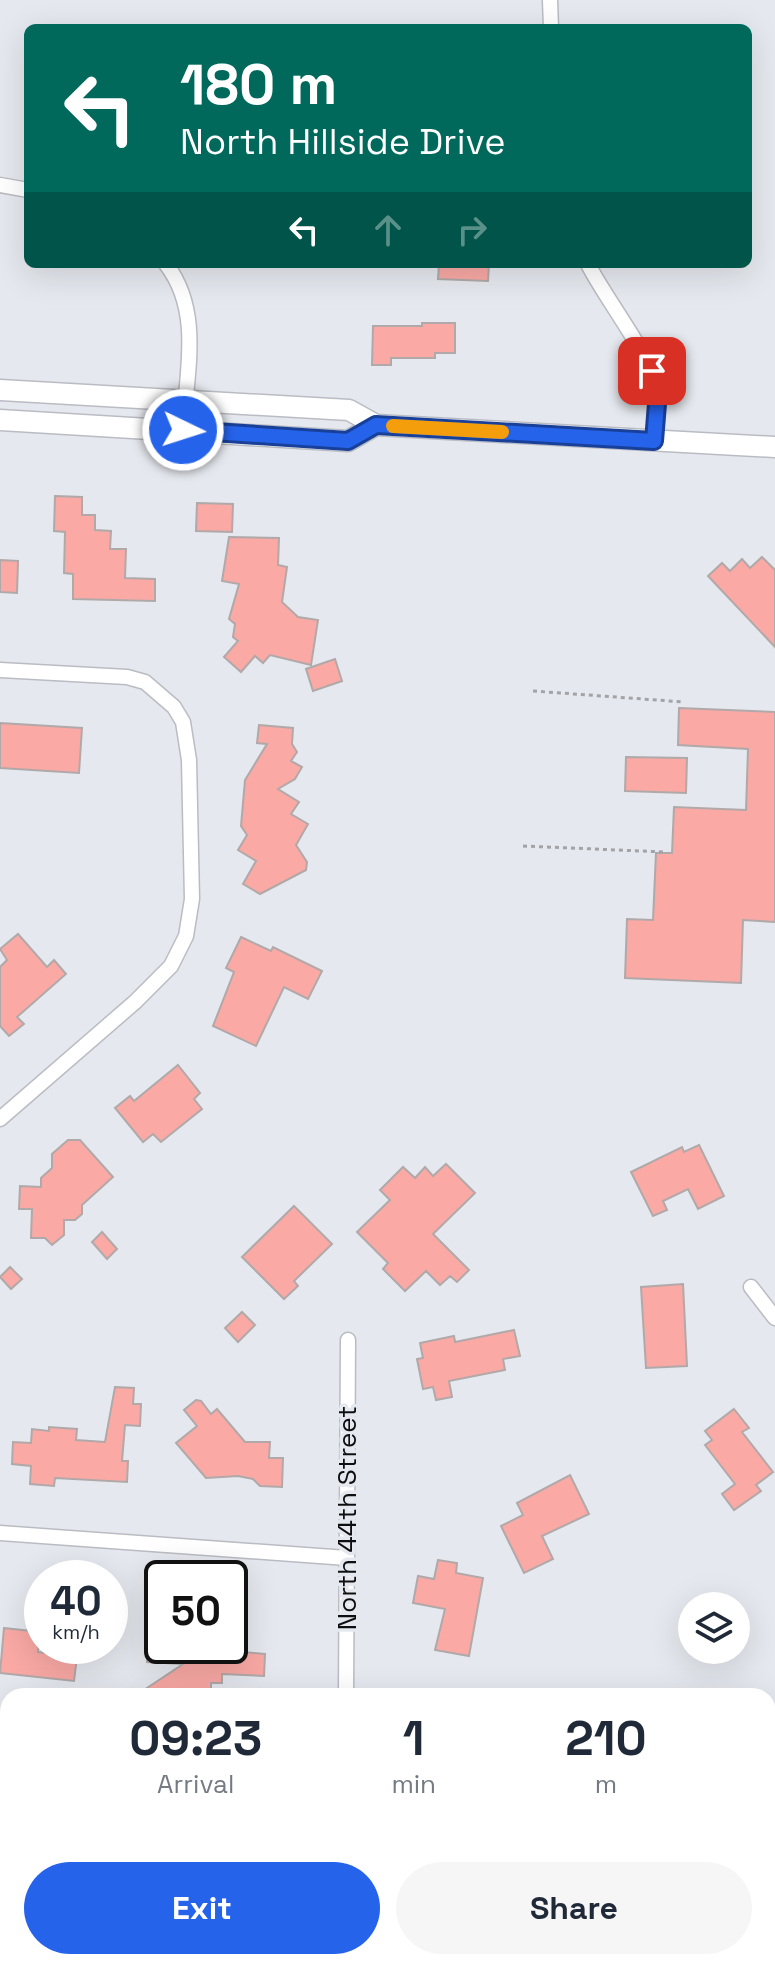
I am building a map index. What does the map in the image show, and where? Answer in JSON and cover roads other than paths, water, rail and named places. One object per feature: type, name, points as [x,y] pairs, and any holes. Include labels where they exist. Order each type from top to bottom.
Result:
[{"type":"main road","points":[[0,390],[349,410],[376,425],[775,447]]},
{"type":"main road","points":[[0,420],[348,441],[376,425]]},
{"type":"street","points":[[550,0],[551,24]]},
{"type":"street","points":[[0,185],[24,189]]},
{"type":"street","points":[[168,268],[184,293],[189,318],[183,430]]},
{"type":"street","points":[[590,268],[602,293],[652,371],[658,391],[654,441]]},
{"type":"street","points":[[0,670],[127,677],[145,682],[161,695],[183,722],[189,760],[192,899],[186,936],[171,966],[135,1002],[0,1119]]},
{"type":"street","points":[[751,1287],[775,1318]]},
{"type":"street","name":"North 44th Street","points":[[346,1688],[348,1340]]},
{"type":"street","points":[[0,1533],[347,1558]]}]
